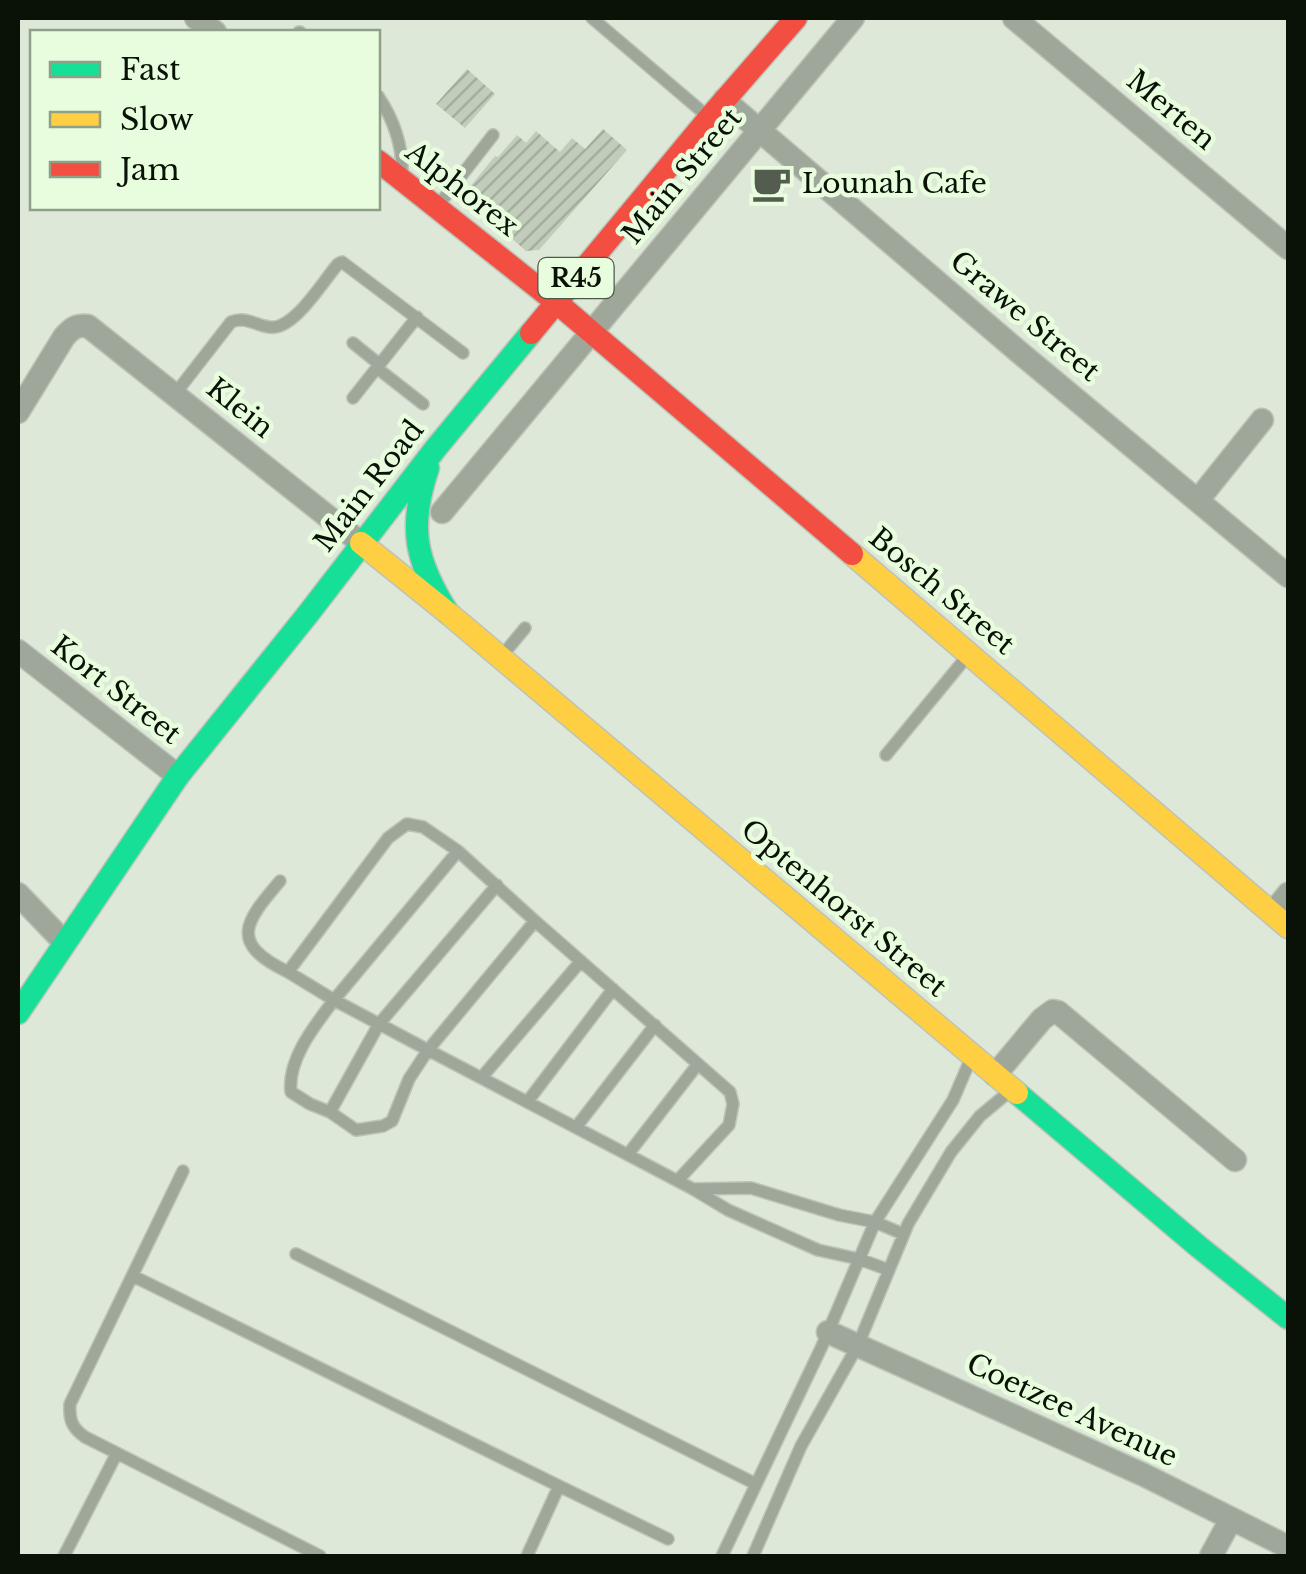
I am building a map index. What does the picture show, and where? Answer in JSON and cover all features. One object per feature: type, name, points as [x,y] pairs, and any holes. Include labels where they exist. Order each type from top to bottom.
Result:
[{"type":"main road","name":"Main Road","points":[[18,1013],[178,776],[360,543],[716,109],[796,18]]},
{"type":"main road","name":"Alphorex","points":[[380,162],[556,302]]},
{"type":"main road","name":"Bosch Street","points":[[556,302],[1280,920]]},
{"type":"main road","points":[[436,448],[419,491],[415,531],[427,577],[448,613]]},
{"type":"main road","name":"Optenhorst Street","points":[[360,543],[1288,1318]]},
{"type":"street","name":"Main Street","points":[[442,512],[853,18]]},
{"type":"street","name":"Merten","points":[[1014,18],[1288,248]]},
{"type":"street","name":"Grawe Street","points":[[716,109],[760,130],[1288,576]]},
{"type":"street","name":"Klein","points":[[18,412],[72,328],[80,325],[97,331],[360,543]]},
{"type":"street","points":[[1198,500],[1262,420]]},
{"type":"street","name":"Kort Street","points":[[18,651],[178,776]]},
{"type":"street","points":[[18,894],[64,942]]},
{"type":"street","points":[[1280,920],[1288,894]]},
{"type":"street","points":[[1004,1082],[1042,1019],[1058,1012],[1235,1160]]},
{"type":"street","name":"Coetzee Avenue","points":[[828,1332],[1144,1475],[1288,1547]]},
{"type":"street","points":[[1211,1556],[1230,1520]]},
{"type":"lane","points":[[592,18],[716,109]]},
{"type":"lane","points":[[380,99],[393,120],[402,160],[401,180]]},
{"type":"lane","points":[[436,207],[493,135]]},
{"type":"lane","points":[[175,394],[231,322],[239,318],[276,328],[286,325],[342,262],[464,353]]},
{"type":"lane","points":[[353,398],[417,317]]},
{"type":"lane","points":[[353,343],[423,404]]},
{"type":"lane","points":[[501,657],[525,628]]},
{"type":"lane","points":[[886,755],[969,654]]},
{"type":"lane","points":[[288,972],[388,838],[407,824],[423,826],[458,851],[730,1092],[730,1124],[679,1180]]},
{"type":"lane","points":[[458,851],[334,1000],[295,1064],[291,1092],[356,1130],[392,1121],[409,1078],[428,1050],[535,920]]},
{"type":"lane","points":[[280,881],[250,919],[247,934],[267,962],[629,1153],[728,1210],[818,1250],[888,1270]]},
{"type":"lane","points":[[330,1112],[380,1024],[496,885]]},
{"type":"lane","points":[[482,1078],[581,962]]},
{"type":"lane","points":[[528,1101],[613,989]]},
{"type":"lane","points":[[576,1126],[655,1025]]},
{"type":"lane","points":[[722,1556],[828,1332],[875,1222],[953,1100],[973,1056]]},
{"type":"lane","points":[[629,1153],[698,1064]]},
{"type":"lane","points":[[753,1556],[801,1446],[858,1345],[903,1234],[952,1152],[1004,1082]]},
{"type":"lane","points":[[183,1171],[70,1404],[71,1422],[75,1431],[320,1556]]},
{"type":"lane","points":[[693,1189],[751,1188],[875,1222],[903,1234]]},
{"type":"lane","points":[[296,1254],[756,1484]]},
{"type":"lane","points":[[133,1276],[668,1540]]},
{"type":"lane","points":[[64,1556],[117,1452]]},
{"type":"lane","points":[[527,1556],[559,1486]]},
{"type":"building","points":[[467,69],[495,94],[465,128],[436,104]]},
{"type":"building","points":[[603,129],[627,150],[539,250],[526,251],[508,238],[475,211],[480,205],[465,193],[517,135],[526,143],[536,131],[560,152],[572,138],[585,149]]},
{"type":"traffic: fast","points":[[18,1013],[178,776],[531,333]]},
{"type":"traffic: fast","points":[[428,468],[418,508],[418,543],[428,577],[448,613]]},
{"type":"traffic: fast","points":[[1017,1093],[1288,1318]]},
{"type":"traffic: slow","points":[[361,543],[1017,1093]]},
{"type":"traffic: slow","points":[[852,554],[1288,927]]},
{"type":"traffic: jam","points":[[531,333],[796,18]]},
{"type":"traffic: jam","points":[[380,163],[556,302],[852,554]]},
{"type":"place","name":"Lounah Cafe","points":[[772,183]]}]
